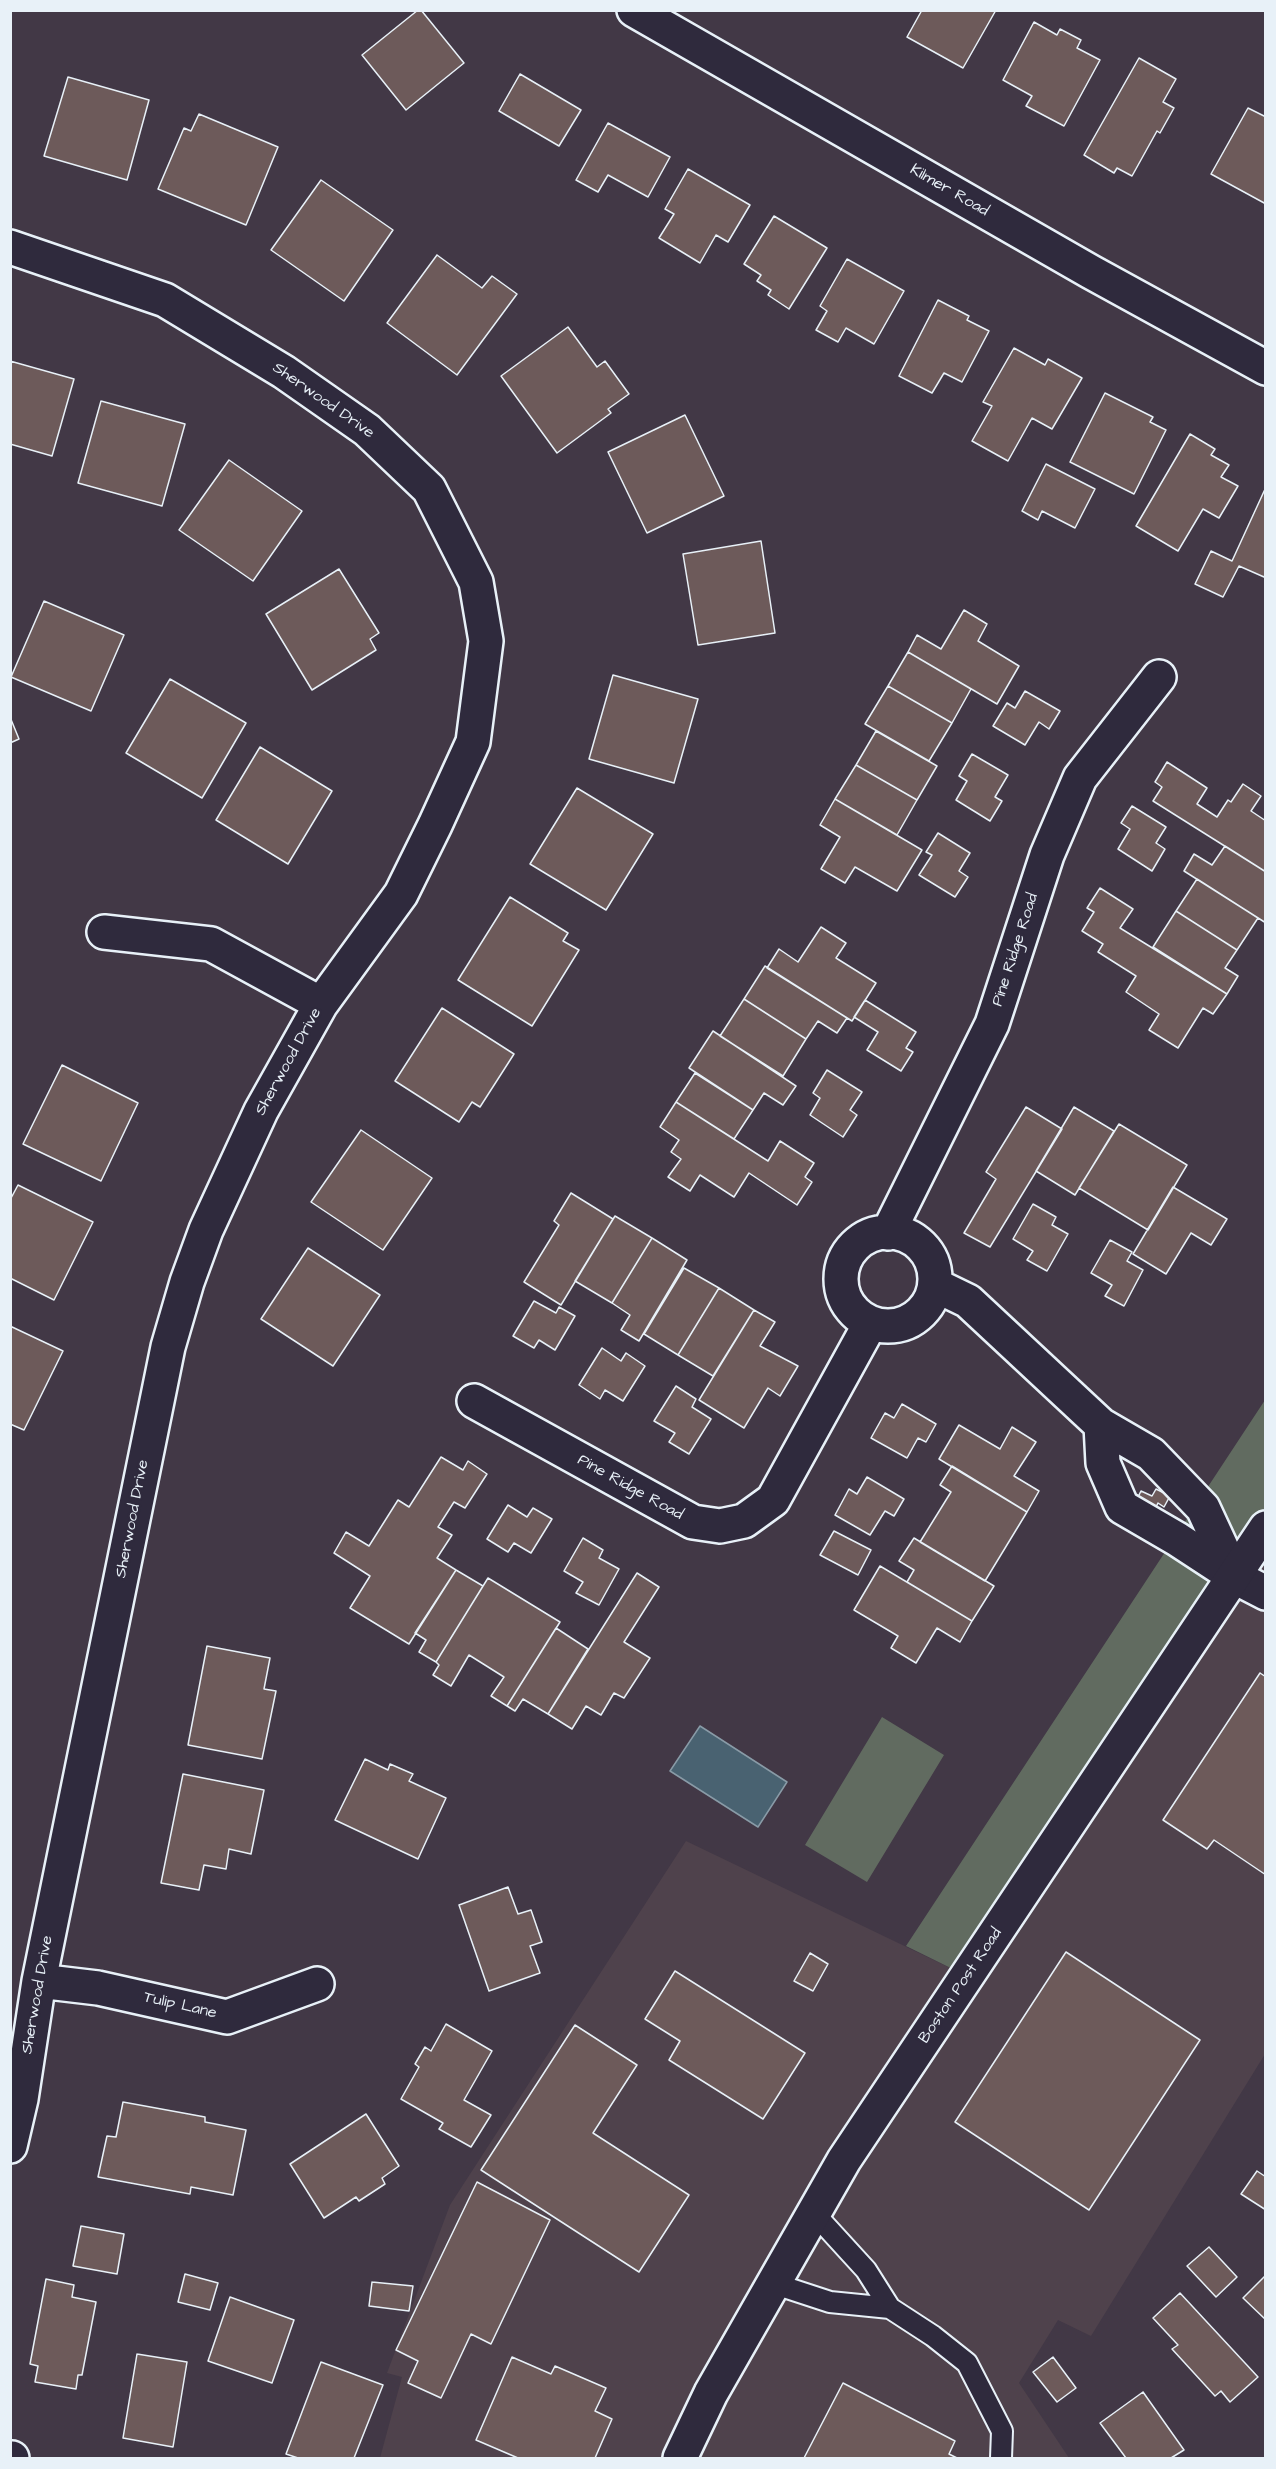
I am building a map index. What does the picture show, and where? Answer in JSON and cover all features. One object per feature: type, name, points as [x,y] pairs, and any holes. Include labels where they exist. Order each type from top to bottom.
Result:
[{"type":"street","name":"Kilmer Road","points":[[634,10],[1091,272],[1266,368]]},
{"type":"street","name":"Sherwood Drive","points":[[10,248],[165,300],[284,372],[367,430],[429,489],[476,582],[486,641],[473,742],[401,894],[321,1004],[261,1111],[206,1230],[187,1282],[168,1347],[39,1981],[21,2099],[10,2146]]},
{"type":"street","name":"Pine Ridge Road","points":[[888,1233],[992,1024],[1047,855],[1080,778],[1159,677]]},
{"type":"street","points":[[104,932],[212,944],[321,1004]]},
{"type":"street","points":[[897,1232],[905,1234],[925,1249],[934,1264],[935,1285],[930,1302],[914,1320],[892,1328],[870,1324],[850,1310],[840,1287],[841,1269],[848,1253],[860,1240],[872,1234],[897,1232]]},
{"type":"street","points":[[935,1285],[968,1301],[1101,1425],[1151,1454],[1203,1508],[1235,1577]]},
{"type":"street","name":"Pine Ridge Road","points":[[474,1401],[693,1522],[720,1526],[744,1521],[773,1500],[870,1324]]},
{"type":"street","points":[[1101,1425],[1103,1463],[1122,1508],[1177,1539],[1235,1577],[1266,1593]]},
{"type":"street","name":"Boston Post Road","points":[[680,2458],[711,2393],[844,2160],[1266,1528]]},
{"type":"street","name":"Tulip Lane","points":[[39,1981],[98,1988],[227,2017],[317,1984]]},
{"type":"lane","points":[[813,2212],[866,2270],[890,2308],[933,2336],[967,2363],[1002,2431],[1001,2458]]},
{"type":"lane","points":[[772,2283],[830,2302],[890,2308]]},
{"type":"shaded area","points":[[1265,1400],[1265,1547],[971,1978],[906,1946]]},
{"type":"shaded area","points":[[1265,1547],[1265,2054],[1091,2336],[1058,2320],[1019,2383],[1069,2458],[380,2458],[402,2377],[387,2373],[450,2205],[686,1841],[971,1978]]},
{"type":"shaded area","points":[[882,1717],[944,1755],[867,1882],[805,1845]]},
{"type":"water","points":[[700,1726],[787,1782],[758,1827],[670,1771]]},
{"type":"building","points":[[418,10],[421,10],[464,63],[406,110],[362,55]]},
{"type":"building","points":[[922,10],[996,10],[963,68],[907,37]]},
{"type":"building","points":[[1034,22],[1057,35],[1060,29],[1081,40],[1077,48],[1100,60],[1064,126],[1026,106],[1032,96],[1003,80]]},
{"type":"building","points":[[1139,58],[1176,79],[1163,102],[1174,108],[1160,133],[1157,131],[1132,176],[1117,168],[1114,173],[1084,155]]},
{"type":"building","points":[[520,74],[581,110],[559,146],[499,111]]},
{"type":"building","points":[[68,77],[149,100],[127,180],[44,156]]},
{"type":"building","points":[[1248,108],[1266,117],[1266,204],[1211,174]]},
{"type":"building","points":[[199,114],[278,147],[246,225],[158,189],[184,128],[191,131]]},
{"type":"building","points":[[608,123],[670,157],[648,197],[608,175],[598,192],[576,180]]},
{"type":"building","points":[[688,169],[750,205],[728,242],[716,235],[700,263],[659,238],[674,214],[665,209]]},
{"type":"building","points":[[321,180],[393,230],[344,301],[271,250]]},
{"type":"building","points":[[774,216],[827,248],[789,309],[768,295],[771,290],[757,281],[761,275],[744,264]]},
{"type":"building","points":[[437,255],[482,288],[492,276],[517,294],[457,375],[387,323]]},
{"type":"building","points":[[847,259],[904,291],[874,344],[846,328],[838,342],[816,330],[827,311],[820,306]]},
{"type":"building","points":[[938,300],[969,316],[967,320],[989,331],[962,382],[944,373],[932,393],[899,376]]},
{"type":"building","points":[[568,327],[597,367],[605,361],[629,394],[608,409],[611,413],[557,453],[501,376]]},
{"type":"building","points":[[1014,348],[1045,365],[1048,359],[1082,378],[1052,429],[1032,418],[1008,461],[972,441],[992,406],[983,402]]},
{"type":"building","points":[[10,361],[74,379],[52,456],[10,444]]},
{"type":"building","points":[[1105,393],[1153,417],[1150,422],[1166,430],[1134,494],[1070,462]]},
{"type":"building","points":[[101,401],[185,424],[162,506],[78,483]]},
{"type":"building","points":[[685,415],[724,496],[647,533],[608,452]]},
{"type":"building","points":[[1190,434],[1215,449],[1211,455],[1229,465],[1221,477],[1238,486],[1219,518],[1203,509],[1178,551],[1136,526]]},
{"type":"building","points":[[229,460],[302,511],[253,581],[179,530]]},
{"type":"building","points":[[1046,464],[1095,489],[1075,528],[1042,511],[1038,520],[1022,511]]},
{"type":"building","points":[[1266,487],[1266,573],[1264,577],[1239,566],[1223,597],[1195,584],[1211,551],[1232,561]]},
{"type":"building","points":[[761,541],[775,633],[698,645],[683,554]]},
{"type":"building","points":[[339,569],[379,633],[370,639],[376,650],[312,690],[266,614]]},
{"type":"building","points":[[44,601],[124,635],[91,711],[11,677]]},
{"type":"building","points":[[964,610],[987,624],[978,641],[1019,666],[997,704],[908,652],[917,635],[941,649]]},
{"type":"building","points":[[908,652],[971,689],[952,723],[888,686]]},
{"type":"building","points":[[613,675],[698,699],[674,783],[589,759]]},
{"type":"building","points":[[170,679],[246,723],[202,798],[126,753]]},
{"type":"building","points":[[888,686],[952,723],[929,761],[865,724]]},
{"type":"building","points":[[1025,691],[1060,711],[1049,729],[1039,722],[1025,745],[993,726],[1007,703],[1015,708]]},
{"type":"building","points":[[10,717],[19,739],[10,743]]},
{"type":"building","points":[[876,731],[937,766],[917,800],[856,765]]},
{"type":"building","points":[[260,747],[332,791],[288,864],[216,820]]},
{"type":"building","points":[[972,754],[1008,775],[995,797],[1002,801],[990,821],[956,800],[967,781],[959,776]]},
{"type":"building","points":[[1167,762],[1207,788],[1197,804],[1217,817],[1228,800],[1231,802],[1243,784],[1261,796],[1251,811],[1266,821],[1266,872],[1153,801],[1162,787],[1155,782]]},
{"type":"building","points":[[856,765],[917,800],[897,835],[835,799]]},
{"type":"building","points":[[577,788],[653,834],[606,910],[530,864]]},
{"type":"building","points":[[835,799],[922,850],[897,891],[855,867],[845,883],[821,869],[840,837],[820,825]]},
{"type":"building","points":[[1132,806],[1166,827],[1156,843],[1165,849],[1152,871],[1118,849],[1130,829],[1121,823]]},
{"type":"building","points":[[938,833],[970,853],[959,871],[968,877],[955,897],[919,875],[932,855],[926,852]]},
{"type":"building","points":[[1225,846],[1266,872],[1266,923],[1184,871],[1194,854],[1212,865]]},
{"type":"building","points":[[1197,879],[1258,918],[1237,950],[1176,911]]},
{"type":"building","points":[[1100,888],[1133,909],[1120,928],[1227,994],[1213,1014],[1203,1008],[1178,1048],[1149,1030],[1159,1014],[1126,992],[1136,976],[1098,952],[1103,944],[1082,931],[1094,912],[1087,908]]},
{"type":"building","points":[[510,897],[568,933],[563,941],[579,950],[532,1026],[458,980]]},
{"type":"building","points":[[1176,911],[1237,950],[1225,968],[1238,976],[1227,994],[1153,947]]},
{"type":"building","points":[[821,927],[846,943],[836,958],[876,983],[852,1021],[767,968],[779,949],[798,962]]},
{"type":"building","points":[[765,966],[847,1018],[837,1033],[818,1021],[806,1039],[744,999]]},
{"type":"building","points":[[744,999],[806,1039],[783,1076],[720,1036]]},
{"type":"building","points":[[865,1000],[916,1032],[906,1048],[913,1052],[901,1071],[867,1050],[878,1032],[854,1017]]},
{"type":"building","points":[[442,1008],[514,1054],[480,1107],[472,1102],[459,1122],[395,1081]]},
{"type":"building","points":[[713,1031],[796,1086],[783,1105],[764,1093],[753,1110],[689,1068]]},
{"type":"building","points":[[62,1065],[138,1103],[101,1181],[23,1144]]},
{"type":"building","points":[[827,1070],[862,1092],[850,1110],[857,1115],[843,1137],[810,1115],[820,1098],[813,1093]]},
{"type":"building","points":[[695,1073],[753,1110],[734,1139],[676,1102]]},
{"type":"building","points":[[676,1102],[768,1161],[780,1141],[814,1163],[805,1177],[812,1182],[797,1205],[749,1173],[734,1197],[700,1175],[690,1191],[668,1177],[681,1159],[671,1152],[679,1140],[660,1127]]},
{"type":"building","points":[[1026,1107],[1062,1129],[990,1247],[964,1233],[996,1179],[986,1172]]},
{"type":"building","points":[[1074,1107],[1114,1131],[1075,1195],[1036,1171]]},
{"type":"building","points":[[1119,1124],[1187,1165],[1148,1230],[1079,1188]]},
{"type":"building","points":[[361,1130],[432,1178],[383,1250],[311,1202]]},
{"type":"building","points":[[18,1185],[93,1222],[54,1300],[10,1278],[10,1200]]},
{"type":"building","points":[[1173,1187],[1227,1219],[1211,1245],[1191,1233],[1166,1274],[1133,1254]]},
{"type":"building","points":[[571,1193],[613,1219],[561,1305],[524,1282],[559,1225],[554,1221]]},
{"type":"building","points":[[1033,1204],[1056,1217],[1052,1225],[1068,1234],[1047,1271],[1027,1260],[1033,1251],[1013,1239]]},
{"type":"building","points":[[615,1216],[652,1238],[612,1303],[575,1281]]},
{"type":"building","points":[[652,1238],[687,1260],[639,1341],[621,1330],[630,1315],[612,1303]]},
{"type":"building","points":[[1110,1240],[1132,1252],[1127,1261],[1143,1270],[1124,1306],[1105,1296],[1112,1285],[1091,1273]]},
{"type":"building","points":[[308,1248],[380,1295],[333,1366],[261,1319]]},
{"type":"building","points":[[684,1268],[719,1288],[678,1355],[644,1334]]},
{"type":"building","points":[[719,1288],[754,1310],[713,1376],[678,1355]]},
{"type":"building","points":[[534,1301],[556,1313],[559,1307],[575,1316],[555,1350],[539,1340],[534,1348],[513,1336]]},
{"type":"building","points":[[754,1310],[775,1322],[760,1346],[798,1366],[780,1396],[768,1388],[744,1428],[699,1400]]},
{"type":"building","points":[[10,1326],[63,1351],[24,1430],[10,1424]]},
{"type":"building","points":[[602,1348],[621,1361],[626,1353],[645,1366],[623,1401],[605,1390],[600,1399],[579,1385]]},
{"type":"building","points":[[676,1386],[696,1399],[692,1407],[711,1419],[689,1454],[669,1442],[675,1433],[654,1421]]},
{"type":"building","points":[[902,1404],[936,1424],[926,1442],[918,1438],[907,1458],[871,1438],[885,1413],[894,1418]]},
{"type":"building","points":[[959,1425],[1000,1449],[1012,1427],[1036,1442],[1014,1476],[1039,1491],[1027,1512],[939,1459]]},
{"type":"building","points":[[441,1457],[463,1470],[468,1461],[487,1474],[465,1508],[454,1502],[438,1527],[452,1535],[437,1558],[456,1570],[409,1644],[350,1608],[370,1576],[334,1553],[346,1532],[369,1546],[398,1500],[409,1507]]},
{"type":"building","points":[[952,1466],[1027,1512],[985,1581],[920,1542],[951,1492],[940,1485]]},
{"type":"building","points":[[867,1477],[904,1499],[894,1516],[885,1511],[870,1535],[835,1515],[849,1489],[857,1494]]},
{"type":"building","points":[[1156,1489],[1170,1496],[1164,1507],[1158,1503],[1155,1509],[1137,1499],[1141,1491],[1152,1496]]},
{"type":"building","points":[[508,1505],[527,1517],[533,1508],[552,1519],[531,1553],[514,1543],[508,1552],[487,1539]]},
{"type":"building","points":[[834,1531],[871,1550],[858,1575],[820,1555]]},
{"type":"building","points":[[583,1538],[603,1550],[599,1558],[619,1569],[599,1605],[576,1593],[583,1582],[564,1571]]},
{"type":"building","points":[[914,1538],[994,1586],[972,1621],[907,1582],[914,1570],[899,1561]]},
{"type":"building","points":[[880,1566],[972,1621],[960,1642],[937,1628],[916,1663],[891,1648],[898,1636],[854,1610]]},
{"type":"building","points":[[456,1570],[483,1586],[436,1662],[419,1652],[426,1640],[415,1633]]},
{"type":"building","points":[[637,1573],[659,1587],[624,1642],[650,1658],[624,1698],[614,1693],[601,1715],[586,1706],[572,1729],[548,1714]]},
{"type":"building","points":[[488,1578],[560,1622],[507,1706],[491,1696],[504,1677],[469,1655],[451,1686],[433,1675],[439,1665],[436,1662]]},
{"type":"building","points":[[556,1628],[588,1649],[548,1714],[523,1699],[515,1711],[507,1706]]},
{"type":"building","points":[[207,1646],[270,1658],[264,1689],[276,1691],[262,1759],[188,1745]]},
{"type":"building","points":[[1260,1673],[1266,1677],[1266,1875],[1214,1840],[1207,1849],[1163,1820]]},
{"type":"building","points":[[365,1759],[388,1770],[390,1764],[413,1774],[409,1781],[446,1798],[418,1859],[335,1820]]},
{"type":"building","points":[[183,1774],[264,1790],[251,1854],[229,1849],[226,1869],[204,1865],[199,1890],[161,1883]]},
{"type":"building","points":[[508,1887],[518,1914],[531,1910],[542,1942],[530,1946],[540,1973],[489,1991],[459,1905]]},
{"type":"building","points":[[1066,1952],[1200,2040],[1089,2210],[955,2122]]},
{"type":"building","points":[[810,1953],[828,1964],[813,1991],[794,1981]]},
{"type":"building","points":[[675,1971],[805,2053],[763,2119],[669,2060],[680,2041],[645,2019]]},
{"type":"building","points":[[446,2024],[492,2051],[464,2100],[491,2115],[471,2147],[439,2129],[443,2123],[401,2099],[419,2067],[415,2064],[425,2047],[431,2051]]},
{"type":"building","points":[[575,2025],[637,2065],[593,2133],[689,2195],[639,2272],[481,2170]]},
{"type":"building","points":[[123,2102],[205,2117],[205,2122],[246,2130],[233,2195],[191,2187],[190,2194],[98,2177],[107,2136],[116,2137]]},
{"type":"building","points":[[366,2114],[399,2166],[382,2178],[385,2184],[359,2201],[356,2197],[324,2218],[290,2164]]},
{"type":"building","points":[[1257,2171],[1266,2177],[1266,2210],[1241,2194]]},
{"type":"building","points":[[477,2182],[550,2220],[491,2344],[471,2334],[441,2398],[408,2383],[418,2361],[396,2350]]},
{"type":"building","points":[[81,2226],[124,2234],[117,2274],[73,2266]]},
{"type":"building","points":[[1209,2247],[1237,2277],[1216,2297],[1187,2266]]},
{"type":"building","points":[[185,2274],[218,2283],[210,2310],[178,2302]]},
{"type":"building","points":[[1266,2275],[1266,2320],[1243,2298]]},
{"type":"building","points":[[46,2279],[74,2285],[72,2297],[96,2302],[82,2375],[78,2375],[76,2389],[35,2382],[38,2366],[30,2364]]},
{"type":"building","points":[[372,2282],[413,2286],[409,2311],[369,2306]]},
{"type":"building","points":[[1180,2293],[1258,2377],[1230,2402],[1221,2391],[1215,2396],[1172,2349],[1178,2345],[1153,2318]]},
{"type":"building","points":[[230,2297],[294,2320],[272,2383],[208,2361]]},
{"type":"building","points":[[137,2354],[187,2362],[173,2447],[123,2438]]},
{"type":"building","points":[[512,2357],[551,2374],[555,2366],[606,2388],[595,2411],[612,2419],[595,2458],[518,2458],[476,2440]]},
{"type":"building","points":[[1053,2357],[1076,2388],[1057,2402],[1033,2372]]},
{"type":"building","points":[[321,2362],[383,2385],[354,2458],[298,2458],[286,2454]]},
{"type":"building","points":[[843,2383],[955,2441],[949,2454],[957,2458],[804,2458]]},
{"type":"building","points":[[1143,2392],[1184,2450],[1171,2458],[1126,2458],[1100,2423]]}]
